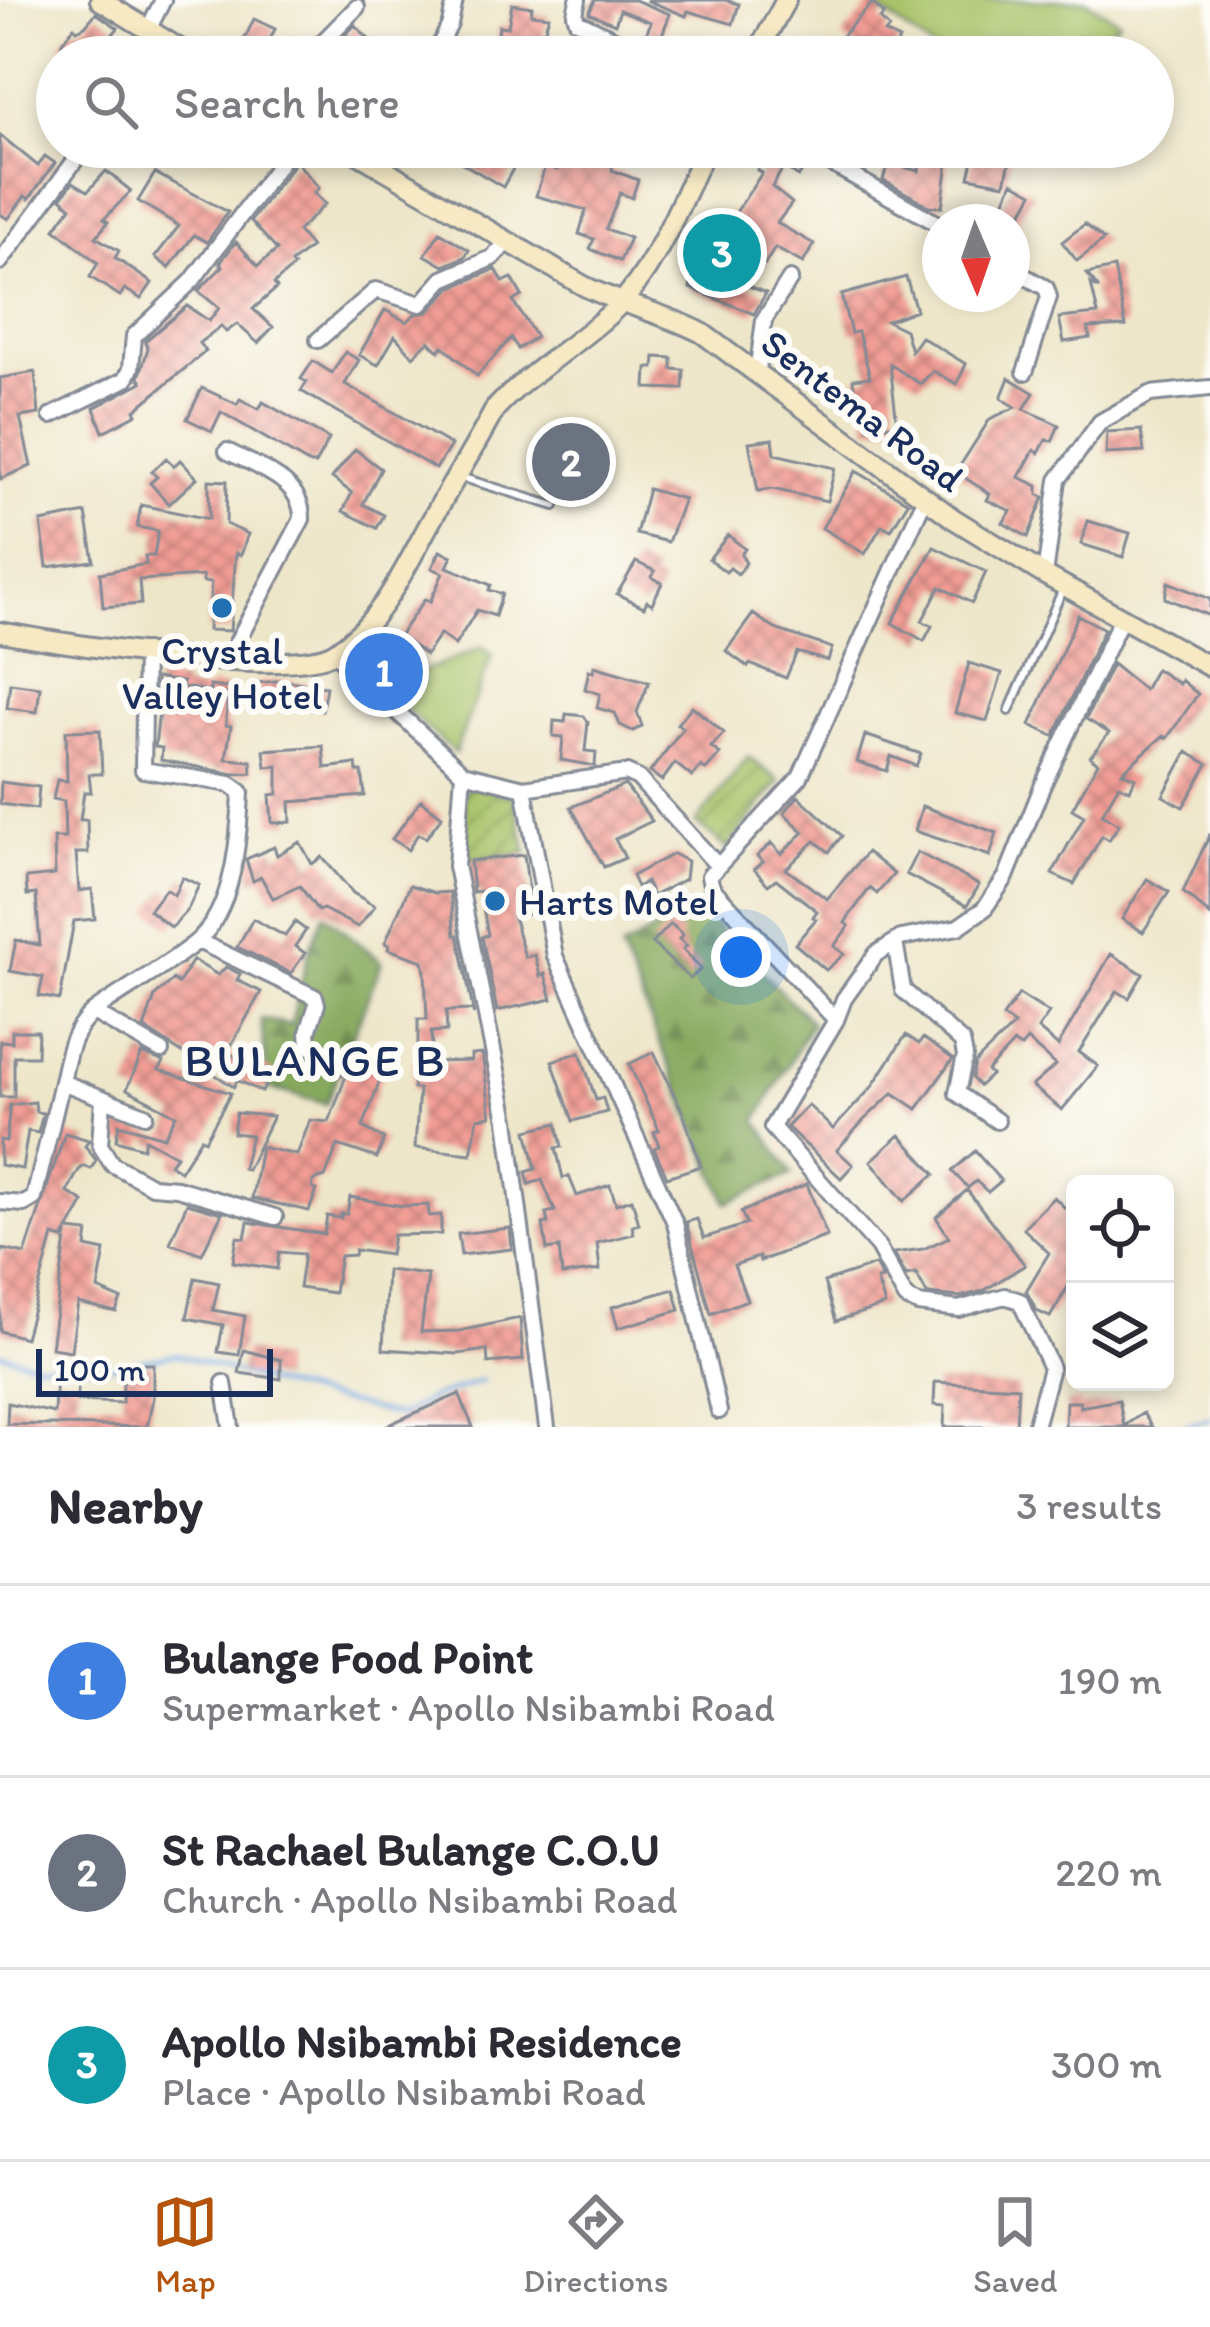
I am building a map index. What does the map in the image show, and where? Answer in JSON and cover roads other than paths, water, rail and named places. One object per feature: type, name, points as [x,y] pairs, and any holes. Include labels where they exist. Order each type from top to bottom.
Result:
[{"type":"main road","points":[[100,0],[157,36]]},
{"type":"main road","points":[[766,36],[786,0]]},
{"type":"main road","name":"Sentema Road","points":[[385,168],[620,304],[691,327],[926,498],[1045,575],[1210,667]]},
{"type":"main road","points":[[0,632],[227,661],[290,664],[334,653],[387,600],[495,409],[516,386],[565,354],[620,304],[653,255],[696,168]]},
{"type":"street","points":[[149,36],[163,0]]},
{"type":"street","points":[[444,36],[455,0]]},
{"type":"street","points":[[578,0],[574,14],[578,21],[610,36]]},
{"type":"street","points":[[329,36],[357,7]]},
{"type":"street","points":[[0,262],[69,168]]},
{"type":"street","points":[[51,416],[126,379],[134,336],[192,281],[276,168]]},
{"type":"street","points":[[838,168],[922,215]]},
{"type":"street","points":[[318,340],[376,290],[422,304],[443,279],[492,258],[508,242]]},
{"type":"street","points":[[757,374],[764,320],[790,279]]},
{"type":"street","points":[[1024,372],[1049,297],[1046,288],[1030,279]]},
{"type":"street","points":[[1045,575],[1058,480],[1100,422],[1150,394],[1210,388]]},
{"type":"street","points":[[227,451],[291,486],[302,505],[302,519],[227,661]]},
{"type":"street","points":[[836,1020],[712,888],[709,877],[800,777],[926,498]]},
{"type":"street","points":[[1035,1427],[1051,1368],[1020,1301],[1005,1296],[959,1309],[906,1298],[878,1247],[772,1129],[844,999],[875,955],[895,941],[958,927],[984,909],[1006,877],[1121,617]]},
{"type":"street","points":[[0,1202],[24,1204],[34,1198],[78,1026],[198,941],[225,895],[241,792],[230,784],[143,770],[145,651]]},
{"type":"street","points":[[334,653],[463,773],[524,788],[627,772],[638,778],[717,865]]},
{"type":"street","points":[[463,773],[456,866],[507,1120],[547,1427]]},
{"type":"street","points":[[524,788],[555,956],[675,1223],[719,1412]]},
{"type":"street","points":[[198,941],[314,997],[317,1004],[308,1032],[309,1046],[332,1056]]},
{"type":"street","points":[[895,941],[903,990],[962,1042],[965,1056],[957,1093],[997,1120]]},
{"type":"street","points":[[93,1012],[160,1051]]},
{"type":"street","points":[[62,1082],[145,1115]]},
{"type":"street","points":[[103,1098],[100,1145],[112,1164],[152,1186],[177,1188],[275,1217]]},
{"type":"street","points":[[224,1383],[231,1427]]},
{"type":"lane","points":[[457,476],[555,506]]},
{"type":"lane","points":[[1009,711],[1065,586]]},
{"type":"waterway","points":[[0,1353],[36,1363],[106,1367],[176,1354],[400,1416],[433,1397],[482,1381]]},
{"type":"waterway","points":[[1181,1427],[1210,1419]]},
{"type":"place","name":"Apollo Nsibambi Residence","points":[[722,253]]},
{"type":"place","name":"St Rachael Bulange C.O.U","points":[[571,462]]},
{"type":"place","name":"Crystal Valley Hotel","points":[[222,608]]},
{"type":"place","name":"Bulange Food Point","points":[[384,672]]},
{"type":"place","name":"Harts Motel","points":[[495,901]]},
{"type":"district","name":"BULANGE B","points":[[316,1060]]}]
